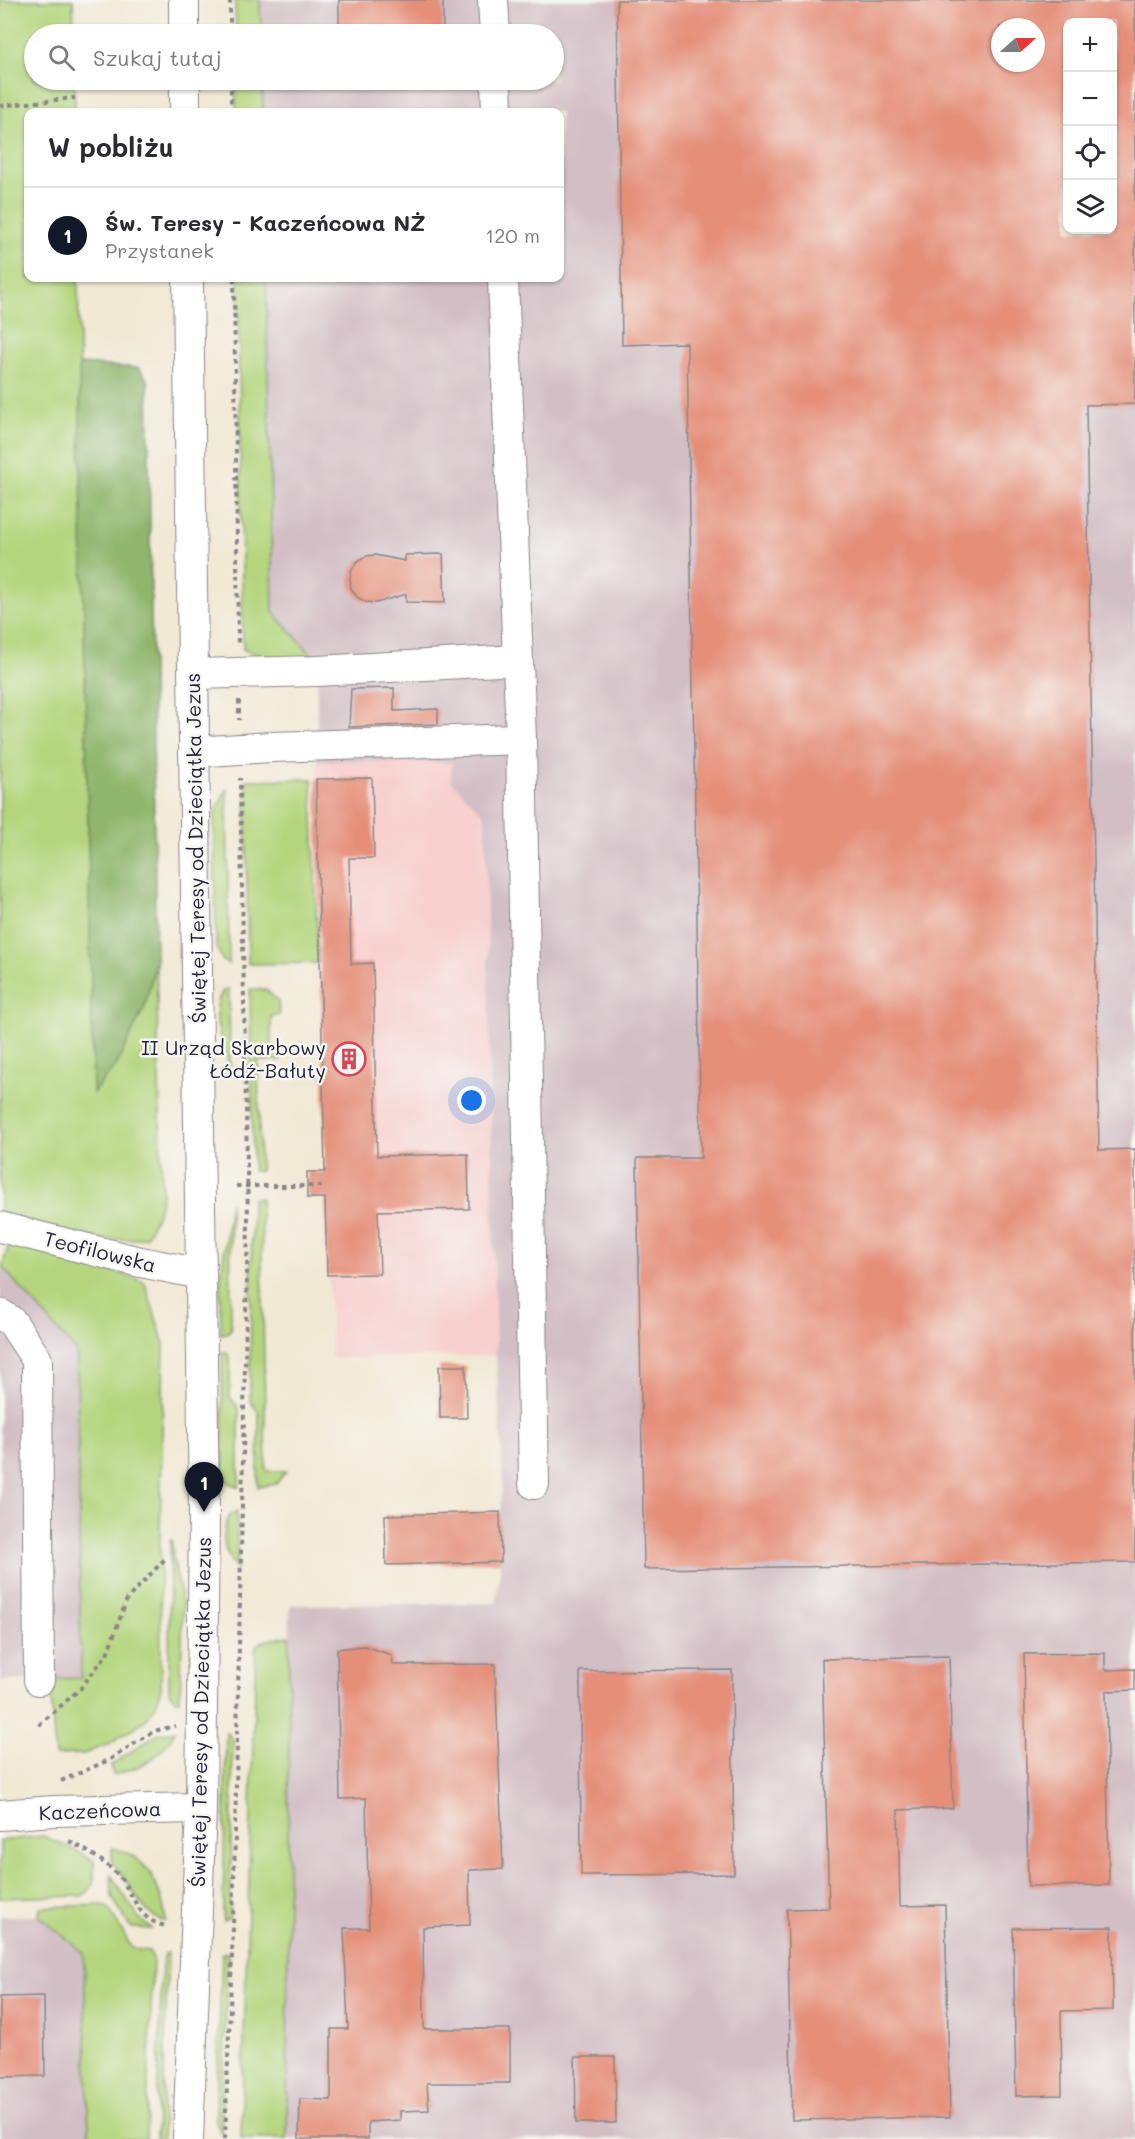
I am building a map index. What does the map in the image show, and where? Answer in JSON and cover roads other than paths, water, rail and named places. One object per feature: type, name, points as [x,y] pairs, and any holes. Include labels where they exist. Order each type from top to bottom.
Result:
[{"type":"street","points":[[184,0],[184,24]]},
{"type":"street","points":[[493,0],[494,24]]},
{"type":"street","points":[[185,90],[185,108]]},
{"type":"street","points":[[496,90],[497,108]]},
{"type":"street","name":"Świętej Teresy od Dzieciątka Jezus","points":[[188,282],[204,1505],[201,1808],[188,2139]]},
{"type":"street","points":[[503,282],[521,740],[534,1484]]},
{"type":"street","points":[[194,674],[317,671],[518,660]]},
{"type":"street","points":[[194,752],[521,740]]},
{"type":"street","name":"Teofilowska","points":[[0,1227],[136,1261],[201,1274]]},
{"type":"street","points":[[0,1314],[12,1322],[37,1360],[39,1680]]},
{"type":"street","name":"Kaczeńcowa","points":[[0,1815],[201,1808]]},
{"type":"place","name":"II Urząd Skarbowy Łódź-Bałuty","points":[[349,1059]]},
{"type":"place","name":"Św. Teresy - Kaczeńcowa NŻ","points":[[204,1512]]}]
